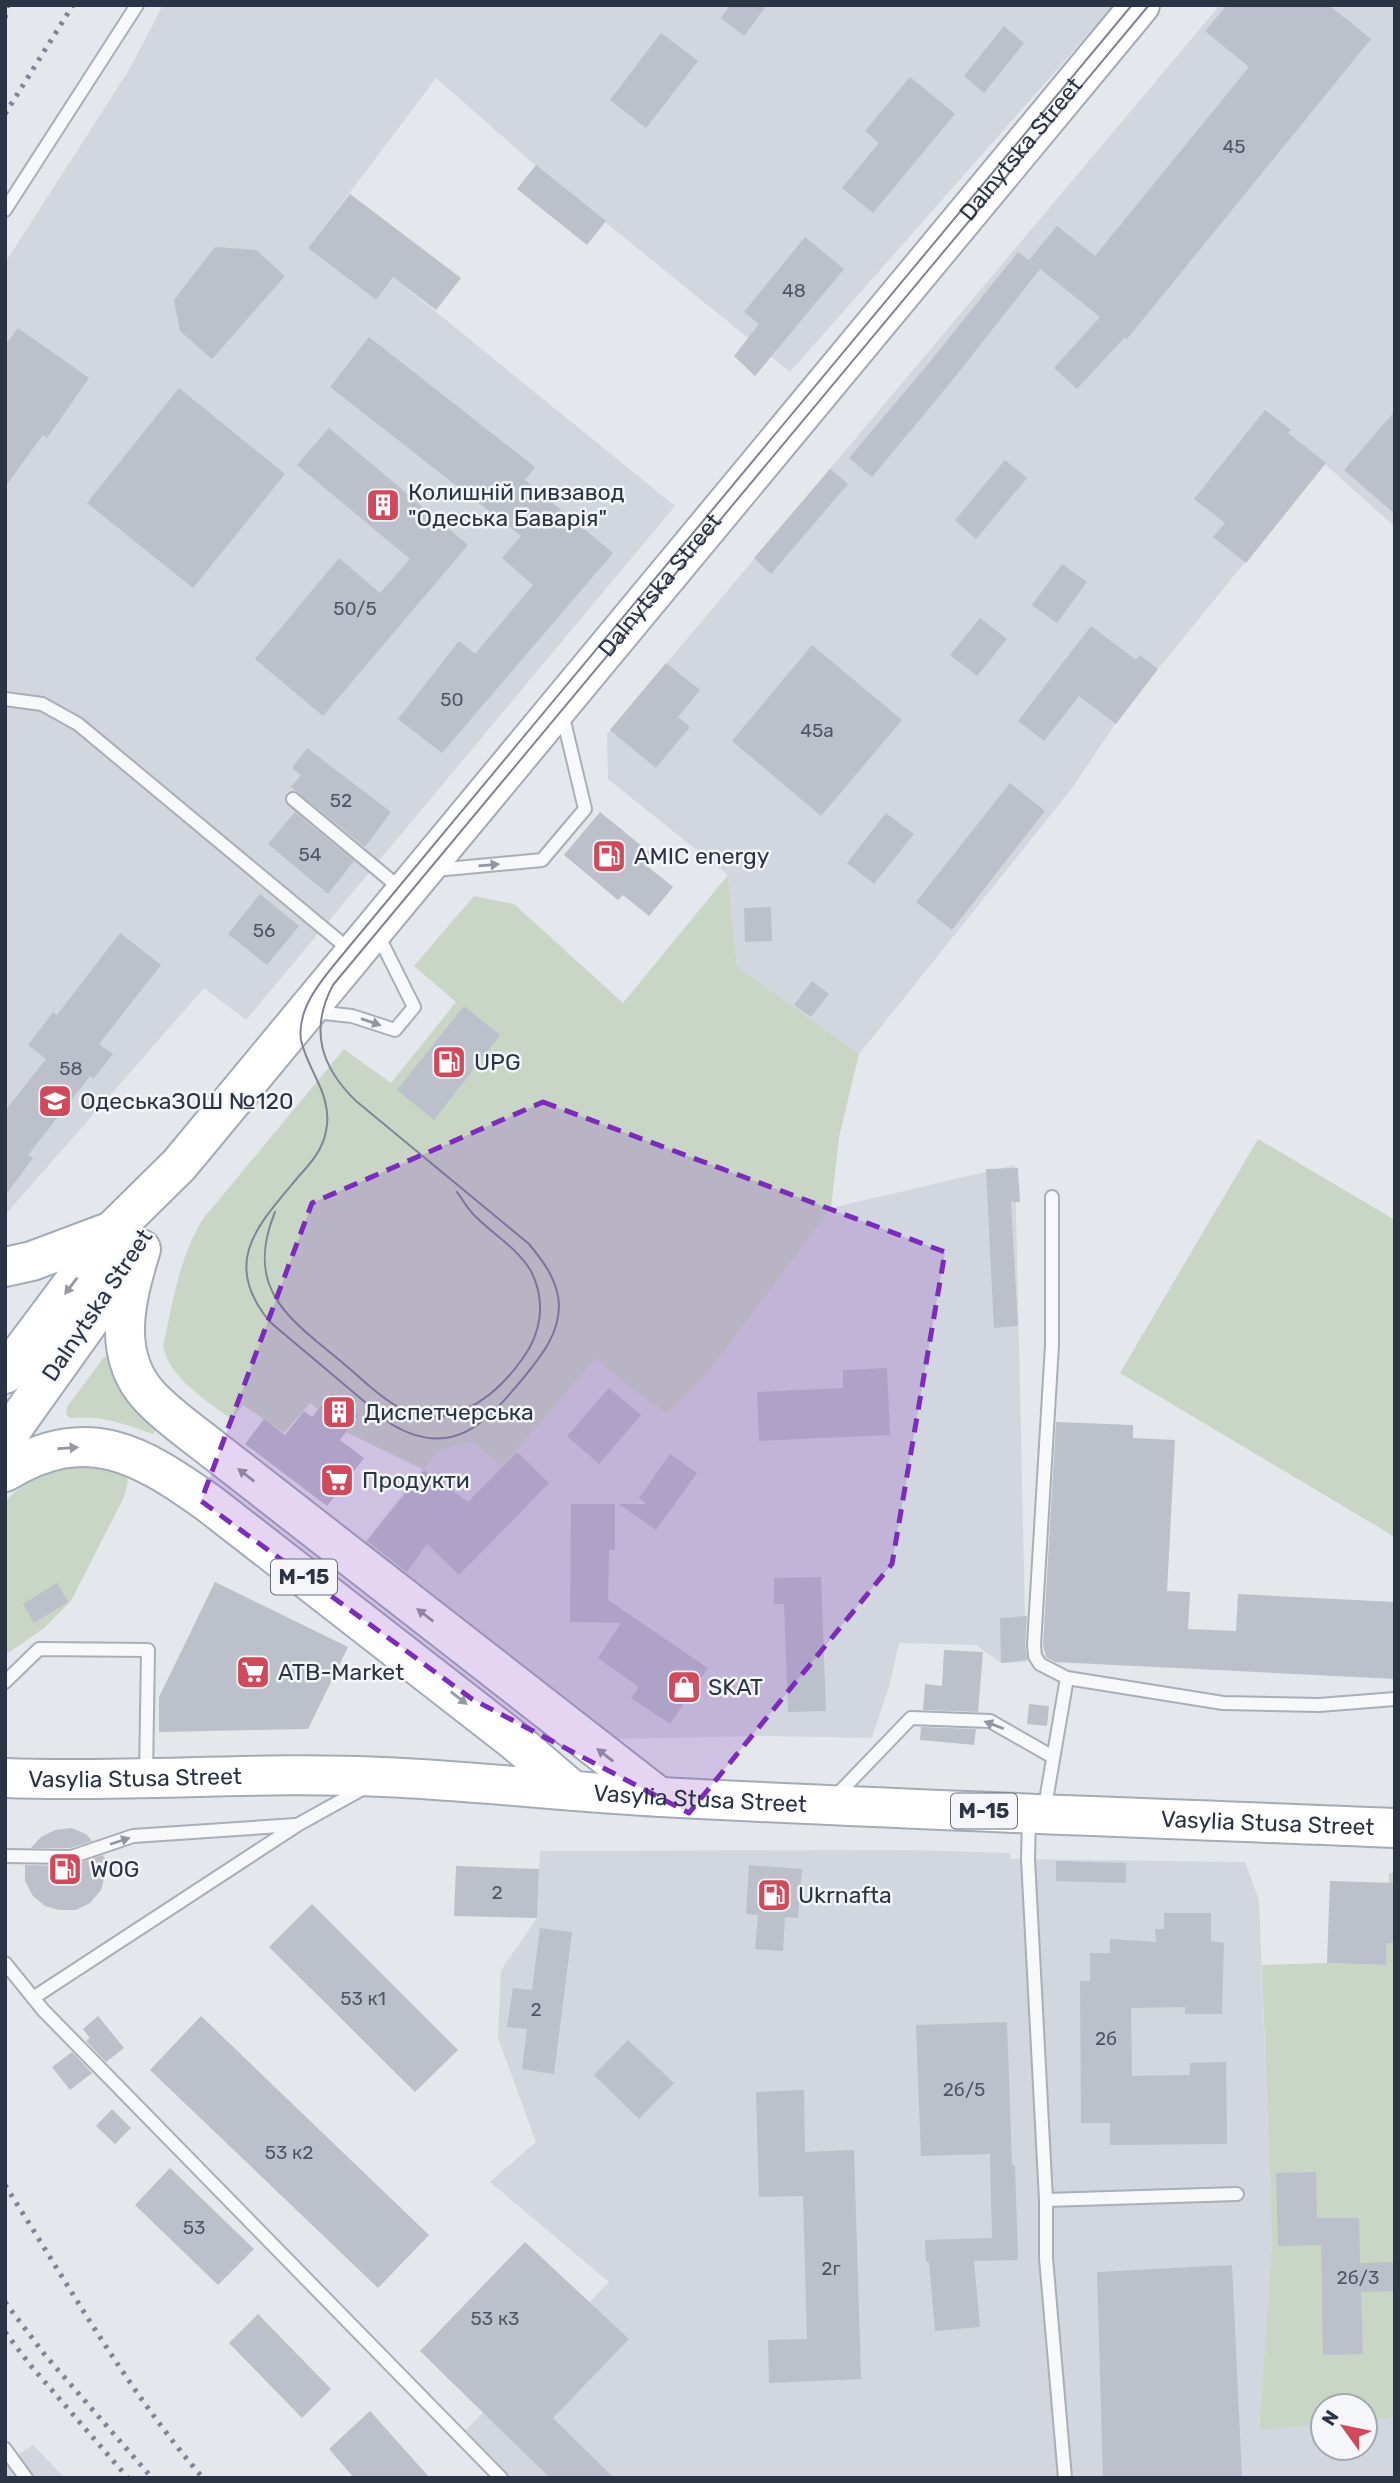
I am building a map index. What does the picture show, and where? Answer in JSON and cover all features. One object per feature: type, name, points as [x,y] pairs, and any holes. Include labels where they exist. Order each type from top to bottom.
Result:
[{"type":"main road","name":"Dalnytska Street","points":[[5,1439],[127,1240],[179,1165],[1140,5]]},
{"type":"main road","name":"Dalnytska Street","points":[[5,1374],[127,1240]]},
{"type":"main road","points":[[5,1268],[127,1240],[129,1289],[124,1326],[126,1349],[139,1384],[151,1398],[659,1797]]},
{"type":"main road","name":"М-15","points":[[5,1472],[28,1458],[61,1447],[99,1447],[133,1456],[166,1473],[210,1504],[516,1742],[572,1791]]},
{"type":"main road","name":"Vasylia Stusa Street","points":[[5,1777],[43,1779],[240,1774],[383,1777],[659,1797],[1395,1828]]},
{"type":"lane","points":[[5,210],[137,5]]},
{"type":"lane","points":[[5,699],[42,704],[78,724],[364,940],[414,1007],[395,1030],[352,1016],[304,1011]]},
{"type":"lane","points":[[293,799],[412,881],[542,860],[585,809],[560,704]]},
{"type":"lane","points":[[1052,1197],[1052,1345],[1034,1645],[1035,1656],[1040,1664],[1068,1678],[1223,1703],[1319,1705],[1395,1699]]},
{"type":"lane","points":[[5,1682],[39,1649],[148,1650],[146,1776]]},
{"type":"lane","points":[[1065,2478],[1046,2258],[1046,2200],[1028,1859],[1036,1813],[1054,1757],[1068,1678]]},
{"type":"lane","points":[[828,1805],[911,1718],[990,1721],[1054,1757]]},
{"type":"lane","points":[[33,1998],[299,1824],[383,1777]]},
{"type":"lane","points":[[5,1856],[71,1857],[133,1836],[299,1824]]},
{"type":"lane","points":[[5,1964],[33,1998],[500,2478]]},
{"type":"lane","points":[[1046,2200],[1237,2194]]},
{"type":"lane","points":[[5,2449],[26,2478]]},
{"type":"highlighted area","points":[[543,1102],[945,1252],[892,1564],[689,1813],[472,1699],[201,1501],[312,1203]]},
{"type":"shaded area","points":[[163,5],[1114,5],[790,372],[536,166],[436,78],[308,248],[376,300],[393,277],[675,506],[246,1020],[204,988],[5,1215],[5,263],[129,70]]},
{"type":"shaded area","points":[[1220,5],[1395,5],[1395,527],[1325,464],[1158,669],[1115,724],[1070,791],[859,1054],[737,966],[728,875],[608,779],[607,734]]},
{"type":"shaded area","points":[[1015,1165],[1026,1662],[1001,1663],[976,1645],[899,1643],[889,1686],[872,1738],[768,1736],[605,1739],[365,1542],[437,1451],[472,1441],[502,1467],[596,1357],[636,1392],[667,1414],[707,1374],[831,1208]]},
{"type":"shaded area","points":[[910,1850],[1010,1853],[1010,1859],[1245,1862],[1259,1900],[1272,2242],[1259,2429],[1309,2425],[1309,2462],[1379,2462],[1379,2419],[1395,2417],[1395,2478],[510,2478],[463,2433],[609,2282],[490,2182],[536,2142],[498,2038],[501,1970],[537,1918],[540,1851]]},
{"type":"shaded area","points":[[33,2445],[65,2478],[5,2478],[5,2463]]},
{"type":"green space","points":[[728,875],[737,966],[859,1054],[839,1137],[831,1208],[707,1374],[667,1414],[596,1358],[502,1467],[472,1441],[437,1451],[424,1470],[346,1432],[310,1403],[284,1433],[243,1405],[232,1420],[181,1379],[167,1358],[163,1346],[182,1265],[203,1219],[344,1049],[391,1083],[456,1002],[414,966],[474,896],[514,904],[623,1003]]},
{"type":"green space","points":[[1258,1139],[1395,1220],[1395,1537],[1120,1373]]},
{"type":"green space","points":[[108,1356],[160,1424],[153,1434],[113,1421],[70,1418],[66,1414],[67,1407],[104,1357]]},
{"type":"green space","points":[[88,1464],[124,1473],[128,1480],[124,1497],[71,1601],[43,1629],[5,1655],[5,1501],[43,1475]]},
{"type":"green space","points":[[1389,1873],[1395,1873],[1395,2417],[1379,2419],[1379,2392],[1309,2392],[1309,2425],[1259,2430],[1272,2242],[1262,1965],[1385,1965]]},
{"type":"building","points":[[730,5],[767,5],[744,36],[721,18]]},
{"type":"building","points":[[1227,5],[1329,5],[1371,39],[1127,339],[1125,337],[1077,389],[1054,368],[1100,317],[1029,260],[1057,226],[1095,256],[1249,67],[1205,31]]},
{"type":"building","points":[[1004,26],[1024,43],[984,93],[964,76]]},
{"type":"building","points":[[661,33],[698,61],[646,128],[610,100]]},
{"type":"building","points":[[910,77],[955,114],[873,213],[842,188],[879,143],[865,131]]},
{"type":"building","points":[[536,165],[606,221],[587,245],[517,189]]},
{"type":"building","points":[[350,194],[461,278],[436,310],[393,277],[376,300],[308,248]]},
{"type":"building","points":[[805,237],[844,269],[755,376],[734,356],[759,324],[744,312]]},
{"type":"building","points":[[215,247],[256,250],[285,276],[212,359],[180,331],[174,300]]},
{"type":"building","points":[[1018,252],[1040,269],[872,477],[849,458]]},
{"type":"building","points":[[18,328],[89,378],[47,438],[43,435],[5,487],[5,345]]},
{"type":"building","points":[[369,337],[535,467],[525,480],[613,553],[442,753],[398,719],[459,641],[475,654],[533,585],[502,558],[521,536],[330,387]]},
{"type":"building","points":[[179,388],[285,474],[193,588],[87,503]]},
{"type":"building","points":[[1265,410],[1291,430],[1288,433],[1326,463],[1246,563],[1213,537],[1225,523],[1194,499]]},
{"type":"building","points":[[1395,411],[1395,514],[1344,470]]},
{"type":"building","points":[[329,428],[468,545],[323,716],[255,659],[339,558],[380,593],[410,559],[297,465]]},
{"type":"building","points":[[1005,460],[1027,478],[976,539],[955,520]]},
{"type":"building","points":[[830,469],[848,484],[771,574],[754,558]]},
{"type":"building","points":[[1062,564],[1087,582],[1057,623],[1032,605]]},
{"type":"building","points":[[980,618],[1007,639],[977,676],[950,655]]},
{"type":"building","points":[[1091,626],[1136,660],[1140,655],[1158,669],[1116,724],[1079,696],[1044,741],[1018,721]]},
{"type":"building","points":[[812,645],[902,720],[821,816],[732,741]]},
{"type":"building","points":[[666,663],[700,690],[678,717],[690,727],[656,768],[610,730]]},
{"type":"building","points":[[307,748],[391,812],[365,847],[291,787],[301,775],[292,768]]},
{"type":"building","points":[[1010,783],[1045,811],[952,930],[916,902]]},
{"type":"building","points":[[295,812],[354,861],[328,894],[268,844]]},
{"type":"building","name":"AMIC energy","points":[[600,812],[654,856],[647,866],[673,887],[649,916],[623,895],[618,900],[564,855]]},
{"type":"building","points":[[886,813],[914,834],[874,884],[847,863]]},
{"type":"building","points":[[260,894],[299,926],[267,965],[228,934]]},
{"type":"building","points":[[771,907],[772,941],[745,942],[744,908]]},
{"type":"building","points":[[120,933],[161,965],[99,1044],[113,1054],[93,1079],[90,1076],[28,1155],[33,1158],[5,1196],[5,1111],[46,1059],[28,1045],[53,1012],[57,1015]]},
{"type":"building","points":[[812,981],[829,994],[811,1017],[794,1005]]},
{"type":"building","name":"UPG","points":[[464,1006],[500,1035],[434,1120],[397,1090]]},
{"type":"building","points":[[1018,1168],[1020,1202],[1011,1202],[1018,1326],[994,1328],[986,1169]]},
{"type":"building","points":[[887,1368],[890,1435],[759,1441],[757,1392],[843,1388],[843,1370]]},
{"type":"building","points":[[609,1388],[641,1415],[599,1464],[567,1436]]},
{"type":"building","points":[[332,1393],[359,1415],[340,1440],[364,1458],[327,1506],[245,1444],[264,1419],[285,1435],[304,1411],[312,1417]]},
{"type":"building","points":[[1056,1422],[1133,1425],[1133,1438],[1175,1440],[1167,1591],[1190,1592],[1188,1629],[1236,1631],[1238,1594],[1395,1602],[1395,1679],[1055,1662],[1046,1657],[1043,1645]]},
{"type":"building","points":[[517,1452],[549,1483],[459,1575],[427,1544],[407,1572],[367,1541],[424,1470],[468,1502]]},
{"type":"building","points":[[670,1454],[697,1473],[656,1530],[619,1504],[646,1504],[639,1498]]},
{"type":"building","points":[[571,1504],[615,1504],[615,1550],[609,1550],[608,1600],[708,1668],[670,1724],[631,1698],[639,1687],[598,1658],[621,1623],[570,1622]]},
{"type":"building","points":[[821,1577],[826,1711],[788,1712],[784,1604],[774,1604],[774,1578]]},
{"type":"building","name":"ATB-Market","points":[[215,1582],[348,1647],[308,1729],[159,1732],[159,1697]]},
{"type":"building","points":[[57,1583],[68,1602],[34,1623],[23,1604]]},
{"type":"building","points":[[1027,1616],[1027,1660],[1001,1663],[1000,1618]]},
{"type":"building","points":[[944,1650],[983,1652],[978,1712],[923,1710],[925,1684],[942,1686]]},
{"type":"building","points":[[1029,1704],[1049,1706],[1047,1726],[1027,1724]]},
{"type":"building","points":[[921,1727],[976,1729],[974,1745],[920,1740]]},
{"type":"building","points":[[71,1828],[86,1834],[92,1841],[70,1848],[31,1848],[41,1837],[55,1830]]},
{"type":"building","name":"WOG","points":[[103,1855],[105,1875],[101,1890],[90,1903],[76,1910],[59,1910],[45,1906],[33,1896],[25,1881],[25,1865],[71,1866]]},
{"type":"building","points":[[1056,1861],[1126,1863],[1126,1883],[1056,1881]]},
{"type":"building","points":[[749,1865],[802,1869],[798,1918],[785,1917],[783,1951],[755,1949],[758,1915],[746,1914]]},
{"type":"building","points":[[456,1866],[539,1869],[537,1918],[454,1916]]},
{"type":"building","points":[[1330,1881],[1395,1883],[1395,1943],[1386,1943],[1386,1965],[1327,1963]]},
{"type":"building","points":[[312,1904],[458,2050],[415,2092],[269,1947]]},
{"type":"building","points":[[1164,1913],[1211,1913],[1211,1941],[1224,1943],[1222,2014],[1185,2014],[1185,2007],[1131,2008],[1132,2076],[1190,2075],[1190,2063],[1226,2062],[1227,2144],[1110,2145],[1110,2123],[1081,2123],[1080,1981],[1090,1981],[1090,1953],[1110,1953],[1110,1939],[1156,1942],[1155,1929],[1164,1929]]},
{"type":"building","points":[[540,1928],[572,1932],[554,2074],[522,2069],[527,2029],[507,2027],[513,1988],[532,1990]]},
{"type":"building","points":[[98,2016],[124,2048],[106,2062],[86,2041],[90,2038],[83,2029]]},
{"type":"building","points":[[201,2016],[429,2235],[378,2288],[150,2070]]},
{"type":"building","points":[[1007,2022],[1018,2260],[974,2261],[980,2327],[935,2331],[925,2240],[992,2238],[990,2154],[921,2156],[916,2025]]},
{"type":"building","points":[[628,2040],[674,2083],[639,2119],[594,2075]]},
{"type":"building","points":[[72,2052],[92,2073],[70,2090],[52,2067]]},
{"type":"building","points":[[804,2090],[805,2152],[854,2150],[861,2379],[769,2383],[768,2340],[807,2339],[803,2196],[759,2197],[756,2092]]},
{"type":"building","points":[[112,2109],[131,2128],[115,2144],[96,2126]]},
{"type":"building","points":[[170,2168],[254,2249],[218,2285],[135,2205]]},
{"type":"building","points":[[1316,2172],[1317,2218],[1359,2218],[1360,2263],[1395,2262],[1395,2291],[1361,2292],[1363,2354],[1323,2355],[1321,2245],[1278,2246],[1276,2173]]},
{"type":"building","points":[[525,2242],[629,2339],[553,2418],[614,2478],[550,2478],[420,2351]]},
{"type":"building","points":[[1232,2265],[1242,2478],[1103,2478],[1097,2272]]},
{"type":"building","points":[[258,2314],[331,2389],[302,2418],[229,2343]]},
{"type":"building","points":[[370,2411],[430,2478],[354,2478],[329,2449]]},
{"type":"tram line","points":[[1132,5],[348,948],[308,1002],[303,1014],[301,1040],[324,1098],[327,1111],[326,1131],[316,1155],[270,1211],[250,1245],[246,1262],[248,1281],[255,1301],[270,1322],[391,1424],[433,1439],[451,1437],[482,1421],[511,1393],[548,1344],[558,1316],[558,1296],[549,1272],[529,1244],[356,1101],[334,1075],[322,1047],[321,1033],[322,1017],[333,985],[1149,5]]},
{"type":"tram line","points":[[275,1212],[267,1239],[265,1262],[269,1283],[277,1300],[290,1317],[384,1398],[417,1414],[435,1416],[468,1408],[498,1387],[523,1358],[534,1338],[540,1317],[539,1295],[527,1264],[473,1214],[457,1192]]},
{"type":"railway","points":[[5,18],[8,5]]},
{"type":"railway","points":[[5,114],[73,5]]},
{"type":"railway","points":[[5,2185],[148,2409],[203,2478]]},
{"type":"railway","points":[[5,2302],[45,2355],[152,2478]]},
{"type":"railway","points":[[5,2332],[128,2478]]},
{"type":"place","name":"Колишній пивзавод \"Одеська Баварія\"","points":[[383,505]]},
{"type":"place","name":"AMIC energy","points":[[609,856]]},
{"type":"place","name":"UPG","points":[[449,1062]]},
{"type":"place","name":"ОдеськаЗОШ №120","points":[[55,1101]]},
{"type":"place","name":"Диспетчерська","points":[[339,1412]]},
{"type":"place","name":"Продукти","points":[[337,1480]]},
{"type":"place","name":"ATB-Market","points":[[253,1672]]},
{"type":"place","name":"SKAT","points":[[684,1687]]},
{"type":"place","name":"WOG","points":[[65,1869]]},
{"type":"place","name":"Ukrnafta","points":[[774,1895]]}]
